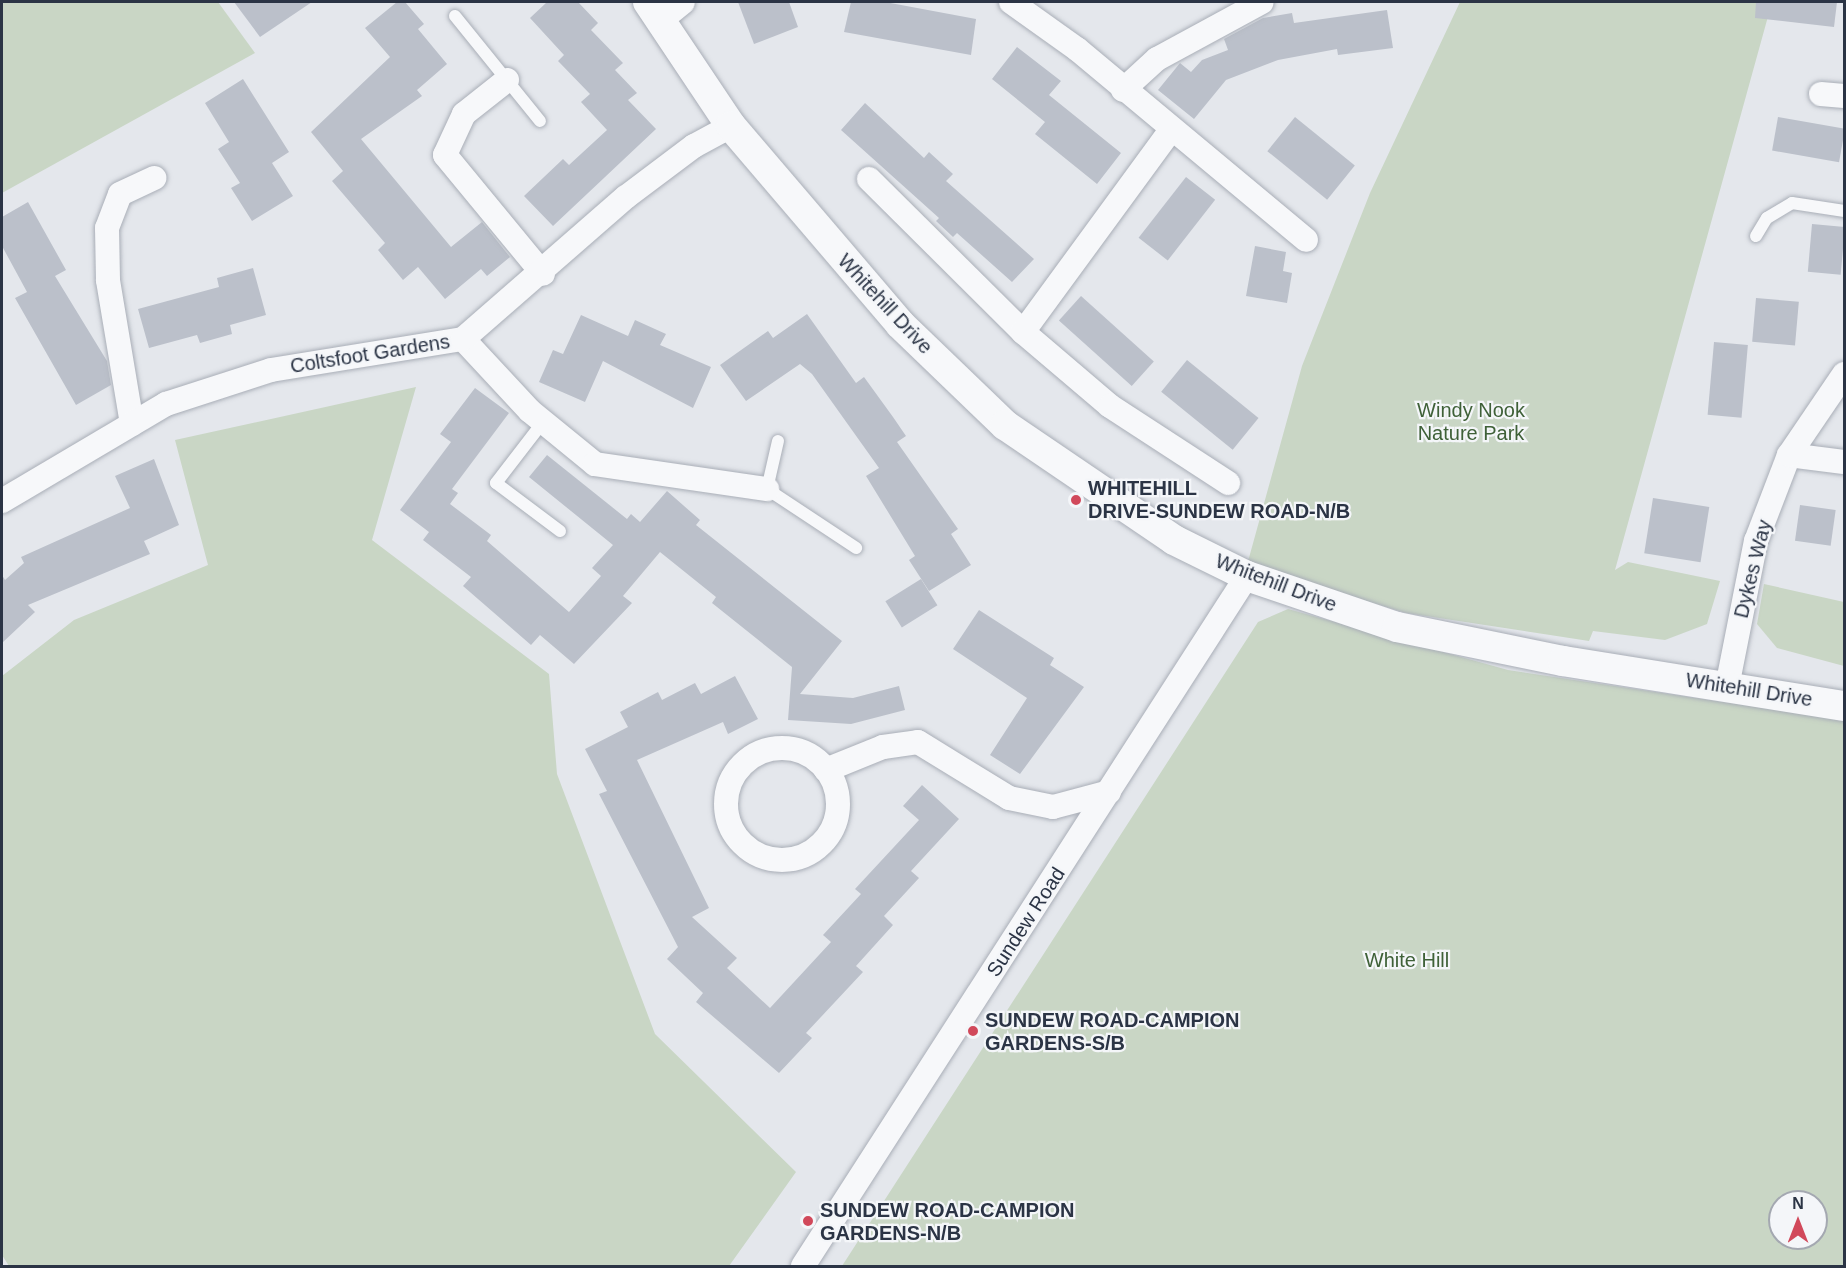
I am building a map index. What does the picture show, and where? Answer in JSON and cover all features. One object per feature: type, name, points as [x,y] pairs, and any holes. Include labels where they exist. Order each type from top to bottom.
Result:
[{"type":"street","points":[[1011,2],[1124,90],[1306,240]]},
{"type":"street","points":[[1124,90],[1157,59],[1262,2]]},
{"type":"street","name":"Whitehill Drive","points":[[664,8],[731,126],[847,266],[1005,425],[1174,540],[1247,576],[1397,627],[1845,706]]},
{"type":"street","points":[[507,81],[464,114],[445,155],[543,274]]},
{"type":"street","name":"Coltsfoot Gardens","points":[[2,501],[166,404],[271,370],[463,339],[543,274],[626,197],[694,146],[731,126]]},
{"type":"street","points":[[1023,332],[1171,130]]},
{"type":"street","points":[[132,424],[108,280],[106,228],[120,194],[154,178]]},
{"type":"street","points":[[869,179],[1023,332],[1110,406],[1228,483]]},
{"type":"street","points":[[463,339],[543,422],[595,464],[767,489]]},
{"type":"street","name":"Dykes Way","points":[[1727,687],[1755,541],[1789,454],[1845,374]]},
{"type":"street","points":[[1789,454],[1845,462]]},
{"type":"street","name":"Sundew Road","points":[[803,1266],[1247,576]]},
{"type":"street","points":[[826,770],[883,747],[918,742],[1009,798],[1053,807],[1109,792]]},
{"type":"street","points":[[776,748],[794,749],[826,770],[838,804],[828,835],[818,846],[801,856],[775,859],[749,850],[736,837],[725,804],[732,778],[744,763],[776,748]]},
{"type":"lane","points":[[455,16],[540,121]]},
{"type":"lane","points":[[1756,236],[1767,218],[1792,204],[1845,212]]},
{"type":"lane","points":[[543,422],[496,483],[560,531]]},
{"type":"lane","points":[[778,441],[767,489],[856,548]]},
{"type":"green space","points":[[2,2],[218,2],[255,53],[2,193]]},
{"type":"green space","name":"Windy Nook Nature Park","points":[[1460,2],[1772,2],[1615,570],[1628,562],[1720,581],[1707,624],[1665,640],[1593,631],[1589,641],[1406,613],[1247,565],[1302,366],[1370,193]]},
{"type":"green space","points":[[416,387],[372,540],[549,674],[557,774],[655,1034],[796,1172],[729,1266],[9,1266],[2,1255],[2,676],[74,620],[208,565],[175,440]]},
{"type":"green space","points":[[1764,584],[1844,602],[1844,666],[1777,648],[1757,624]]},
{"type":"green space","name":"White Hill","points":[[1288,609],[1508,670],[1844,720],[1844,1266],[842,1266],[1258,622]]},
{"type":"building","points":[[234,2],[312,2],[260,37]]},
{"type":"building","points":[[397,2],[405,2],[424,24],[418,29],[447,64],[417,90],[422,96],[361,139],[451,247],[482,222],[510,257],[487,276],[481,269],[445,299],[418,267],[403,280],[378,250],[385,243],[332,181],[343,171],[311,132],[390,57],[365,28]]},
{"type":"building","points":[[547,2],[578,2],[598,23],[591,30],[623,63],[615,70],[637,93],[628,100],[656,129],[553,226],[524,196],[563,159],[569,165],[607,130],[581,102],[590,94],[558,61],[564,55],[530,18]]},
{"type":"building","points":[[738,2],[789,2],[798,27],[754,44]]},
{"type":"building","points":[[851,2],[885,2],[976,19],[971,55],[844,32]]},
{"type":"building","points":[[1756,2],[1837,2],[1834,27],[1755,18]]},
{"type":"building","points":[[1387,10],[1393,48],[1338,55],[1337,49],[1278,60],[1226,80],[1194,119],[1158,90],[1180,63],[1191,72],[1202,60],[1228,50],[1224,39],[1263,18],[1292,13],[1294,23]]},
{"type":"building","points":[[1017,47],[1061,81],[1049,95],[1121,153],[1097,184],[1035,134],[1045,122],[992,79]]},
{"type":"building","points":[[243,79],[289,152],[272,163],[293,196],[252,221],[231,188],[240,183],[218,149],[229,142],[205,103]]},
{"type":"building","points":[[865,103],[924,158],[929,152],[953,174],[946,181],[1034,259],[1012,282],[957,233],[953,237],[936,221],[939,218],[841,130]]},
{"type":"building","points":[[1295,117],[1355,165],[1327,200],[1267,151]]},
{"type":"building","points":[[1778,117],[1844,129],[1839,162],[1772,150]]},
{"type":"building","points":[[1186,177],[1215,200],[1168,260],[1139,238]]},
{"type":"building","points":[[28,202],[66,270],[55,276],[107,361],[111,385],[76,405],[15,298],[27,292],[2,246],[2,217]]},
{"type":"building","points":[[1812,224],[1844,227],[1841,275],[1808,272]]},
{"type":"building","points":[[1255,246],[1286,252],[1283,271],[1292,273],[1287,303],[1246,296]]},
{"type":"building","points":[[253,268],[266,315],[230,325],[232,334],[200,343],[197,335],[149,348],[138,309],[219,287],[217,278]]},
{"type":"building","points":[[1081,296],[1154,362],[1132,386],[1059,321]]},
{"type":"building","points":[[1756,298],[1799,302],[1795,346],[1752,342]]},
{"type":"building","points":[[807,314],[856,383],[864,377],[893,417],[906,436],[897,442],[958,529],[951,534],[971,565],[929,591],[909,560],[915,556],[866,476],[879,468],[812,374],[800,364],[746,401],[720,365],[768,331],[773,338]]},
{"type":"building","points":[[581,315],[628,336],[635,320],[666,334],[660,345],[711,367],[693,408],[603,361],[585,402],[539,382],[553,350],[563,354]]},
{"type":"building","points":[[1714,342],[1748,345],[1742,418],[1708,415]]},
{"type":"building","points":[[1187,360],[1258,418],[1233,450],[1161,392]]},
{"type":"building","points":[[475,388],[509,413],[452,489],[458,493],[450,504],[491,535],[487,541],[569,612],[601,576],[592,568],[613,545],[529,477],[547,455],[627,519],[631,514],[640,522],[667,491],[700,520],[696,525],[842,641],[800,694],[853,698],[899,686],[905,710],[851,724],[788,720],[792,667],[712,603],[716,597],[660,552],[623,596],[632,603],[574,664],[540,635],[531,645],[463,586],[471,577],[423,540],[429,532],[400,510],[451,442],[440,434]]},
{"type":"building","points":[[154,459],[179,525],[144,541],[150,554],[28,605],[35,612],[2,643],[2,575],[5,580],[24,563],[21,557],[130,508],[115,476]]},
{"type":"building","points":[[1653,498],[1709,507],[1701,562],[1644,553]]},
{"type":"building","points":[[1800,505],[1836,510],[1831,546],[1795,541]]},
{"type":"building","points":[[921,579],[937,605],[902,628],[885,601]]},
{"type":"building","points":[[979,610],[1054,658],[1050,665],[1084,687],[1020,774],[990,755],[1027,698],[953,649]]},
{"type":"building","points":[[735,676],[758,719],[728,734],[723,722],[637,760],[709,908],[692,917],[737,958],[727,968],[770,1008],[831,942],[823,935],[861,894],[855,889],[919,820],[903,806],[922,785],[959,819],[911,871],[919,878],[884,916],[893,925],[856,966],[863,972],[806,1033],[812,1038],[779,1073],[696,1002],[703,993],[667,959],[678,947],[599,794],[607,791],[585,749],[628,727],[620,712],[658,692],[662,700],[695,683],[701,694]]},
{"type":"place","name":"WHITEHILL DRIVE-SUNDEW ROAD-N/B","points":[[1076,500]]},
{"type":"place","name":"SUNDEW ROAD-CAMPION GARDENS-S/B","points":[[973,1031]]},
{"type":"place","name":"SUNDEW ROAD-CAMPION GARDENS-N/B","points":[[808,1221]]}]
